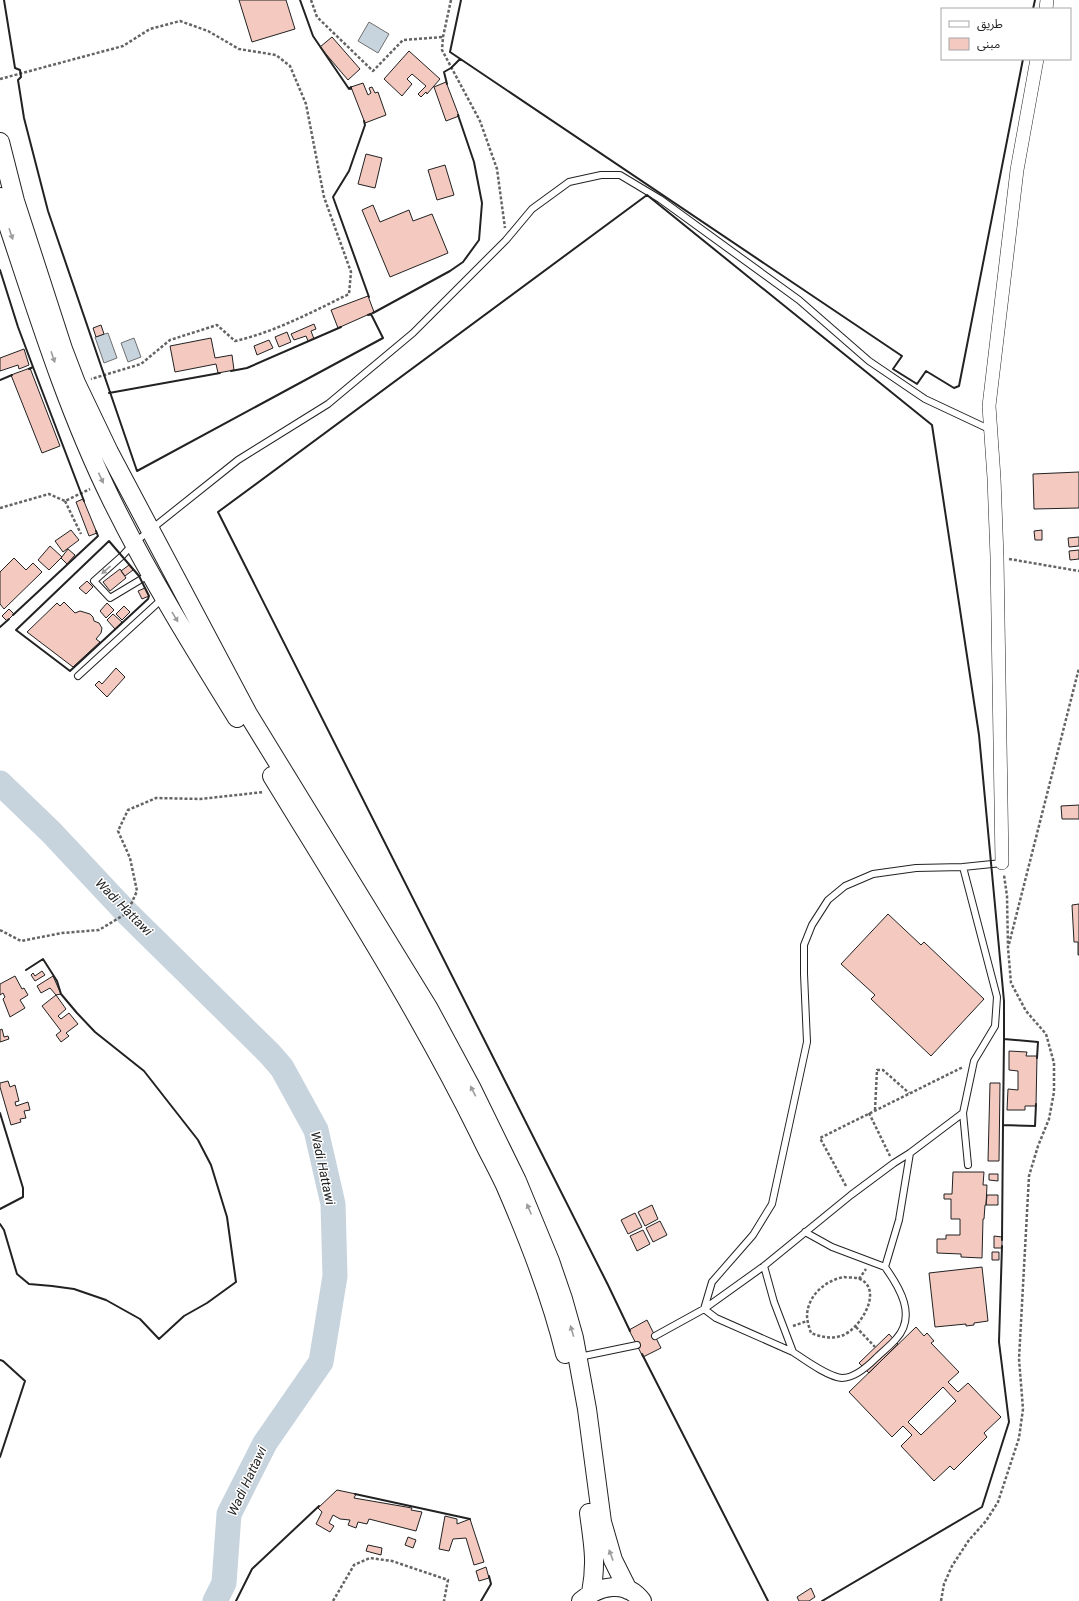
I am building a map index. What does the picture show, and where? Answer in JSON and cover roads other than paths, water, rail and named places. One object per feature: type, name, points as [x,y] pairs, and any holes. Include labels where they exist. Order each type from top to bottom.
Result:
[{"type":"main road","points":[[0,142],[18,208],[63,349],[76,383],[109,452],[248,714],[421,995],[471,1087],[517,1181],[550,1261],[563,1299],[578,1357],[587,1408],[602,1522],[613,1560],[635,1596]]},
{"type":"main road","points":[[0,197],[5,216],[63,387],[104,483],[134,543],[164,598],[413,1009],[460,1094],[504,1184],[538,1264],[561,1338],[576,1405],[595,1560],[594,1575],[586,1597]]},
{"type":"main road","points":[[586,1597],[603,1588],[616,1587],[635,1596]]},
{"type":"street","points":[[1002,863],[997,557],[989,406],[1017,170],[1037,60]]},
{"type":"lane","points":[[150,574],[110,598],[94,581],[134,543],[238,460],[328,404],[413,333],[506,240],[532,209],[569,182],[601,175],[620,175],[660,199],[799,300],[870,361],[925,400],[991,430]]},
{"type":"lane","points":[[78,676],[164,598]]},
{"type":"lane","points":[[704,1309],[712,1282],[753,1235],[772,1204],[807,1042],[804,945],[812,925],[828,900],[845,886],[873,874],[916,868],[963,867],[1002,863]]},
{"type":"lane","points":[[963,867],[997,997],[995,1026],[974,1061],[963,1113],[968,1165]]},
{"type":"lane","points":[[655,1336],[704,1309],[764,1266],[851,1195],[894,1163],[910,1154],[963,1113]]},
{"type":"lane","points":[[885,1267],[899,1220],[910,1154]]},
{"type":"lane","points":[[704,1309],[716,1318],[793,1352],[824,1372],[842,1378],[863,1370],[897,1338],[906,1322],[905,1305],[897,1284],[885,1267],[832,1247],[805,1232]]},
{"type":"lane","points":[[764,1266],[774,1302],[793,1352]]},
{"type":"lane","points":[[578,1357],[637,1345]]},
{"type":"waterway","name":"Wadi Hattawi","points":[[0,783],[51,832],[127,913],[270,1054],[282,1068],[316,1130],[333,1204],[335,1276],[321,1362],[265,1443],[229,1514],[224,1583],[215,1601]]}]
